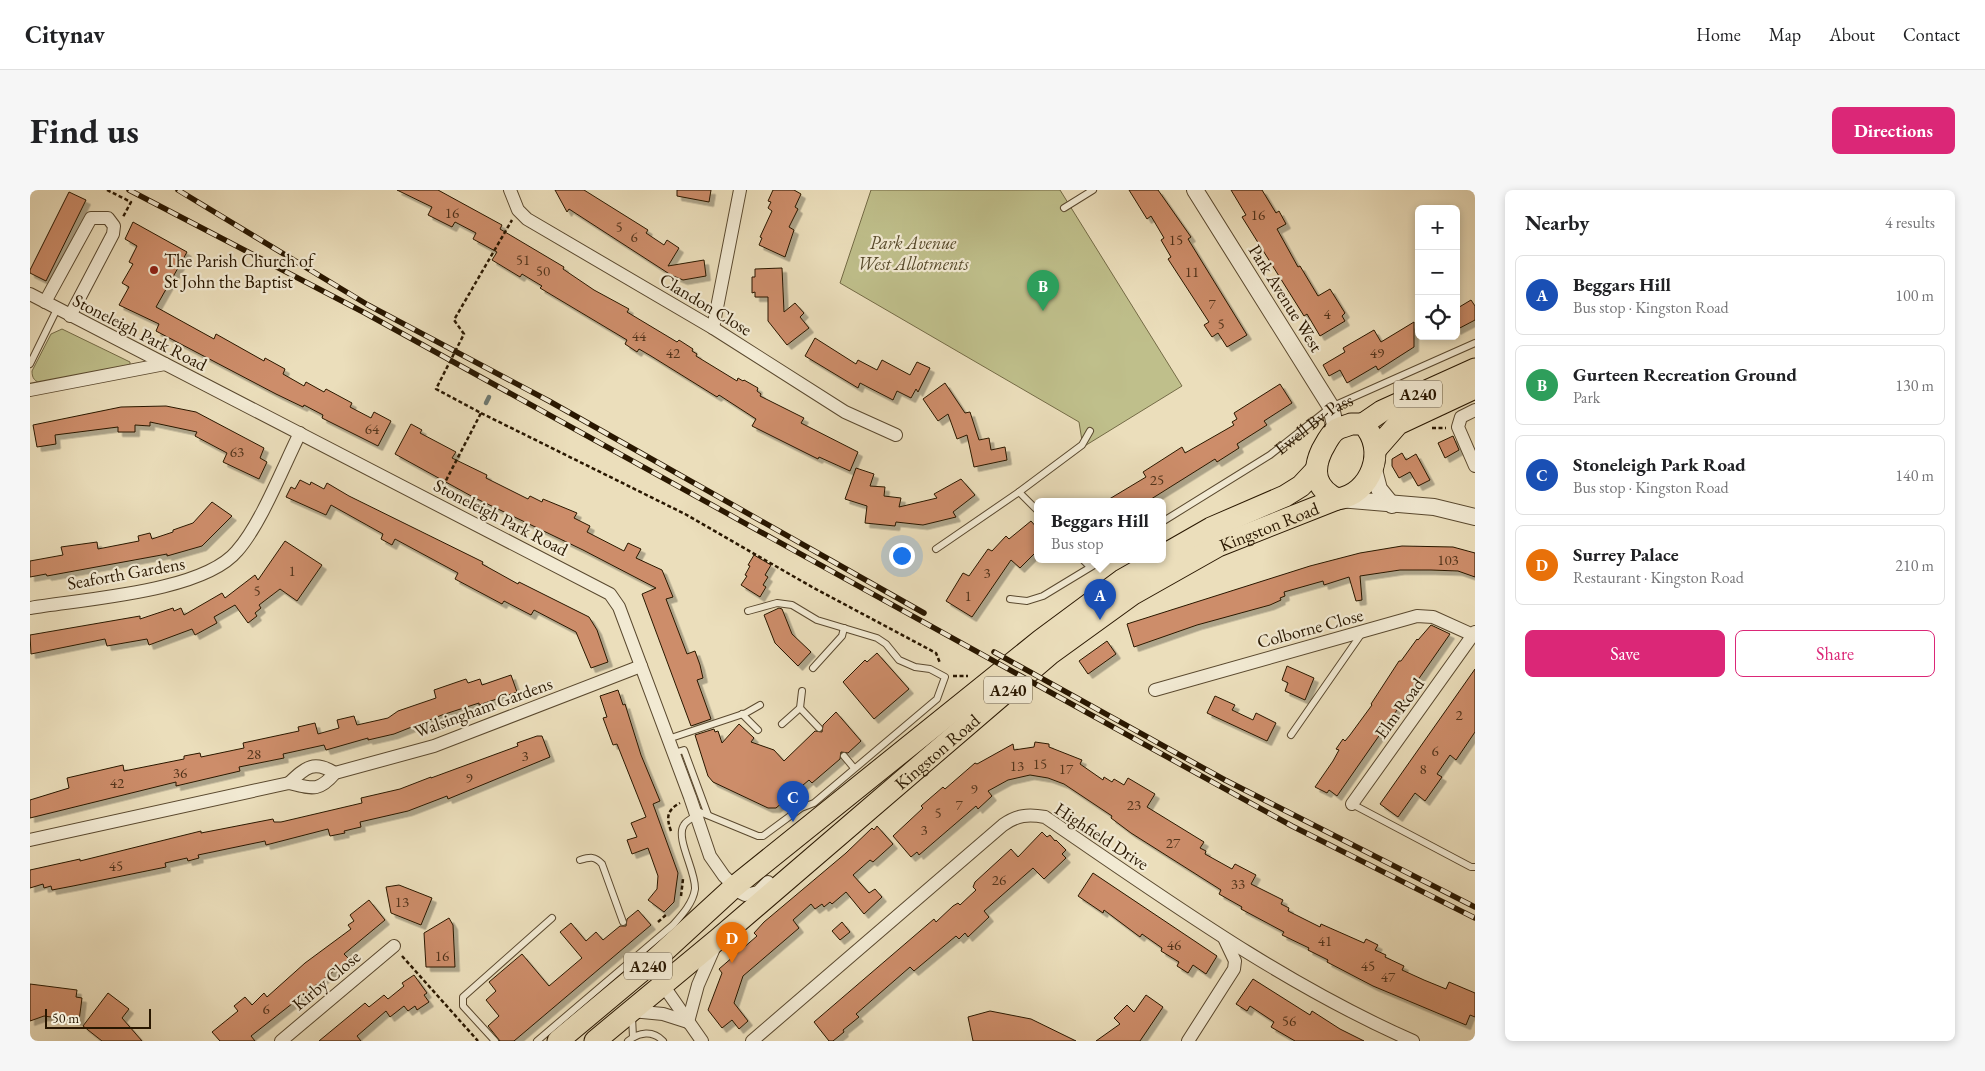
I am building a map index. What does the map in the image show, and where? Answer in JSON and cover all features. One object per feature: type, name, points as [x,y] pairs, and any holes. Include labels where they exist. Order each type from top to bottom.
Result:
[{"type":"highway","name":"Ewell By-Pass","points":[[1363,424],[1382,411],[1475,369]]},
{"type":"highway","name":"A240","points":[[1375,457],[1398,424],[1475,388]]},
{"type":"highway","points":[[1351,424],[1363,424],[1372,433],[1375,457],[1368,478],[1350,496],[1338,499],[1327,494],[1319,485],[1315,471],[1327,441],[1336,430],[1351,424]]},
{"type":"highway","name":"Kingston Road","points":[[1166,554],[1211,528],[1285,496],[1301,486],[1315,471]]},
{"type":"highway","name":"Kingston Road","points":[[595,1041],[663,986],[1050,654],[1133,594],[1218,546],[1338,499]]},
{"type":"highway","name":"Kingston Road","points":[[558,1041],[649,965],[734,887],[1041,640],[1122,580],[1152,563]]},
{"type":"street","points":[[510,190],[518,210]]},
{"type":"street","points":[[713,328],[740,190]]},
{"type":"street","name":"Park Avenue West","points":[[1195,190],[1330,407],[1336,430]]},
{"type":"street","name":"Clandon Close","points":[[518,210],[527,219],[713,328],[846,412],[896,435]]},
{"type":"street","points":[[45,302],[91,218],[108,218],[114,226],[113,234],[70,316]]},
{"type":"street","name":"Stoneleigh Park Road","points":[[30,294],[610,594],[619,607],[697,809],[710,856],[734,887]]},
{"type":"street","points":[[30,390],[164,364]]},
{"type":"street","points":[[1475,410],[1461,417],[1458,427],[1475,466]]},
{"type":"street","name":"Seaforth Gardens","points":[[30,608],[171,586],[196,578],[220,565],[237,552],[251,532],[300,433]]},
{"type":"street","points":[[1375,457],[1379,489],[1392,505]]},
{"type":"street","name":"Kingston Road","points":[[1338,499],[1434,508],[1475,516]]},
{"type":"street","name":"Colborne Close","points":[[1155,690],[1417,616],[1433,617],[1474,634]]},
{"type":"street","name":"Elm Road","points":[[1352,804],[1474,634]]},
{"type":"street","name":"Walsingham Gardens","points":[[289,782],[308,788],[317,788],[327,783],[335,773],[434,746],[641,666]]},
{"type":"street","name":"Walsingham Gardens","points":[[30,840],[289,782],[312,766],[324,766],[335,773]]},
{"type":"street","name":"Highfield Drive","points":[[752,1041],[1003,825],[1017,817],[1027,815],[1045,818],[1263,963],[1348,1011],[1413,1041]]},
{"type":"street","points":[[734,887],[741,893],[750,894],[758,892],[774,878],[792,875]]},
{"type":"street","points":[[1188,1041],[1234,969],[1235,961],[1224,938]]},
{"type":"street","points":[[688,1022],[698,985],[718,939]]},
{"type":"street","name":"Kirby Close","points":[[281,1041],[394,946]]},
{"type":"street","points":[[1234,969],[1263,963]]},
{"type":"street","points":[[649,965],[702,1041]]},
{"type":"street","points":[[632,1011],[663,1014],[688,1022]]},
{"type":"lane","points":[[1064,208],[1093,190]]},
{"type":"lane","points":[[30,364],[57,309]]},
{"type":"lane","name":"Ewell By-Pass","points":[[1166,520],[1270,455],[1330,407],[1475,343]]},
{"type":"lane","points":[[936,548],[1019,492],[1082,445],[1090,431]]},
{"type":"lane","points":[[1019,492],[1034,507]]},
{"type":"lane","points":[[1086,563],[1090,567]]},
{"type":"lane","points":[[1010,599],[1027,602],[1044,596],[1097,563]]},
{"type":"lane","points":[[697,809],[758,836],[763,836],[801,808],[814,803],[937,699],[946,677],[930,669],[914,666],[899,660],[886,644],[877,638],[817,620],[792,606],[776,603],[748,611]]},
{"type":"lane","points":[[813,668],[842,636],[844,628]]},
{"type":"lane","points":[[1291,735],[1362,633]]},
{"type":"lane","points":[[782,724],[800,708],[802,691]]},
{"type":"lane","points":[[668,738],[742,714],[760,705]]},
{"type":"lane","points":[[800,708],[819,728]]},
{"type":"lane","points":[[742,714],[758,730]]},
{"type":"lane","points":[[674,753],[684,750],[697,809]]},
{"type":"lane","points":[[844,756],[854,768]]},
{"type":"lane","points":[[1352,804],[1471,867],[1475,867]]},
{"type":"lane","points":[[537,1041],[673,925],[684,912],[695,889],[681,830],[684,823],[697,809]]},
{"type":"lane","points":[[580,860],[591,856],[598,858],[602,864],[623,922]]},
{"type":"lane","points":[[495,1041],[464,1006],[463,997],[552,918]]},
{"type":"lane","points":[[632,1011],[630,1039],[647,1032],[658,1035],[663,1041]]},
{"type":"path","points":[[107,190],[131,202],[129,206]]},
{"type":"path","points":[[518,210],[454,320],[464,334],[436,389],[685,514],[812,587],[936,652],[946,677],[966,675]]},
{"type":"path","points":[[434,503],[481,412]]},
{"type":"path","points":[[673,838],[668,821],[670,808],[697,809]]},
{"type":"path","points":[[677,902],[681,897],[684,871]]},
{"type":"path","points":[[655,925],[669,913]]},
{"type":"path","points":[[394,946],[478,1041]]},
{"type":"green space","name":"Park Avenue West Allotments","points":[[871,190],[1060,190],[1182,386],[1083,447],[1079,422],[840,283]]},
{"type":"green space","points":[[62,329],[130,362],[130,366],[42,384],[37,382],[33,378],[32,371],[51,334]]},
{"type":"building","points":[[397,190],[438,190],[502,225],[500,229],[564,267],[563,269],[594,290],[629,309],[627,312],[677,342],[679,340],[693,349],[692,351],[697,354],[696,356],[737,381],[738,378],[758,388],[757,391],[761,394],[760,396],[804,418],[801,423],[858,452],[850,471],[819,457],[818,459],[752,426],[756,419],[719,395],[717,397],[639,349],[637,352],[625,344],[627,340],[540,288],[542,286],[522,274],[520,277],[492,260],[497,252],[473,239],[476,233],[455,222],[452,227],[428,215],[432,207]]},
{"type":"building","points":[[555,190],[584,190],[648,230],[646,233],[664,245],[667,240],[679,248],[668,266],[704,260],[706,276],[683,280],[671,275],[569,209],[567,212]]},
{"type":"building","points":[[677,190],[711,190],[709,202],[677,196]]},
{"type":"building","points":[[773,190],[794,190],[801,194],[795,207],[798,209],[789,227],[794,230],[785,257],[759,245],[762,238],[760,237],[772,211],[768,208],[771,202],[768,201]]},
{"type":"building","points":[[1129,190],[1158,190],[1191,237],[1188,239],[1247,335],[1227,347],[1218,333],[1212,337],[1204,325],[1209,322],[1168,259],[1171,257],[1161,240],[1164,238],[1151,216],[1147,219]]},
{"type":"building","points":[[1231,190],[1262,190],[1276,213],[1279,211],[1286,224],[1277,229],[1298,267],[1300,266],[1318,296],[1330,289],[1345,313],[1342,316],[1345,321],[1320,336],[1307,314],[1304,316],[1242,217],[1246,215]]},
{"type":"building","points":[[69,192],[86,200],[46,281],[30,273],[30,270]]},
{"type":"building","points":[[133,222],[187,252],[156,307],[214,339],[216,334],[264,361],[265,358],[285,369],[283,374],[304,386],[306,382],[324,392],[326,389],[352,403],[350,407],[371,418],[374,412],[391,421],[378,446],[322,418],[323,415],[304,405],[303,407],[276,394],[156,331],[159,324],[119,305],[129,287],[122,283],[133,264],[129,262],[137,246],[125,239]]},
{"type":"building","points":[[782,268],[784,312],[795,303],[804,313],[800,317],[809,328],[787,345],[768,321],[768,297],[755,297],[755,292],[752,293],[752,277],[755,277],[755,269]]},
{"type":"building","points":[[1471,300],[1475,306],[1475,320],[1460,328],[1460,307]]},
{"type":"building","points":[[1414,322],[1414,347],[1378,370],[1376,366],[1347,383],[1340,370],[1329,376],[1323,365],[1345,352],[1343,348],[1374,330],[1381,342]]},
{"type":"building","points":[[815,338],[856,364],[858,360],[877,370],[882,360],[910,375],[917,362],[930,368],[918,392],[916,389],[911,398],[897,391],[893,400],[860,383],[858,388],[805,356]]},
{"type":"building","points":[[945,383],[965,413],[970,412],[979,440],[989,438],[991,450],[1005,447],[1007,460],[974,467],[967,435],[957,439],[948,414],[938,421],[923,399]]},
{"type":"building","points":[[1280,384],[1292,403],[1264,421],[1267,425],[1237,444],[1239,448],[1217,462],[1215,459],[1153,498],[1111,498],[1146,477],[1143,472],[1182,447],[1185,453],[1234,425],[1232,422],[1237,419],[1234,413]]},
{"type":"building","points":[[166,406],[196,412],[264,448],[260,458],[267,462],[259,479],[223,462],[227,453],[195,436],[197,432],[150,422],[150,426],[135,425],[135,432],[118,432],[118,427],[55,435],[56,444],[37,447],[33,425],[121,407]]},
{"type":"building","points":[[411,424],[422,430],[420,433],[456,452],[452,458],[487,475],[486,478],[528,499],[530,496],[542,502],[543,499],[577,513],[574,518],[590,526],[587,532],[624,551],[628,543],[641,549],[636,558],[662,570],[673,597],[666,599],[687,654],[695,651],[700,665],[703,678],[697,680],[711,719],[691,726],[642,594],[656,588],[583,550],[473,497],[395,454]]},
{"type":"building","points":[[1453,436],[1459,450],[1445,458],[1438,443]]},
{"type":"building","points":[[1402,453],[1406,460],[1416,454],[1430,480],[1418,486],[1410,472],[1399,478],[1392,466],[1392,459]]},
{"type":"building","points":[[856,468],[874,474],[870,486],[885,487],[884,496],[901,498],[899,507],[937,498],[934,494],[961,479],[975,495],[953,512],[956,517],[923,525],[896,522],[895,526],[865,523],[867,506],[845,499]]},
{"type":"building","points":[[300,480],[310,485],[311,482],[324,489],[327,483],[349,496],[483,562],[482,564],[518,584],[519,582],[589,617],[597,630],[608,662],[591,668],[576,632],[534,610],[531,615],[504,601],[502,604],[455,579],[458,573],[395,539],[392,545],[381,539],[383,534],[331,505],[326,515],[286,497],[291,487],[295,489]]},
{"type":"building","points":[[212,502],[232,516],[202,546],[167,556],[167,554],[47,576],[46,574],[30,577],[30,561],[63,555],[61,547],[97,542],[98,549],[139,541],[138,536],[150,533],[152,539],[193,523]]},
{"type":"building","points":[[1031,521],[1034,524],[1034,554],[1020,568],[1011,560],[972,617],[946,601],[963,573],[969,576],[988,549],[992,551],[1006,536],[1009,539]]},
{"type":"building","points":[[285,541],[322,565],[297,601],[280,589],[259,605],[261,608],[255,613],[257,616],[248,623],[235,605],[214,617],[217,623],[195,635],[192,629],[149,645],[147,639],[107,646],[105,639],[31,654],[30,635],[140,616],[140,619],[173,608],[174,611],[181,608],[184,615],[222,593],[225,598],[255,575],[258,580]]},
{"type":"building","points":[[1402,546],[1453,547],[1475,553],[1475,577],[1458,571],[1431,570],[1400,570],[1360,576],[1362,600],[1356,601],[1349,577],[1324,585],[1323,581],[1284,592],[1285,596],[1280,598],[1281,600],[1270,605],[1197,625],[1134,647],[1127,624],[1310,566],[1360,553]]},
{"type":"building","points":[[754,555],[771,565],[765,575],[768,577],[763,585],[766,587],[760,597],[741,585],[747,576],[745,575],[750,566],[748,565]]},
{"type":"building","points":[[779,608],[782,609],[792,634],[811,652],[798,666],[775,643],[764,615]]},
{"type":"building","points":[[1431,625],[1450,634],[1337,796],[1329,790],[1327,793],[1315,787],[1333,761],[1339,750],[1336,749],[1343,739],[1345,741],[1372,705],[1399,661]]},
{"type":"building","points":[[1107,641],[1116,654],[1088,674],[1079,661]]},
{"type":"building","points":[[877,653],[909,689],[874,719],[843,682],[865,660],[867,662]]},
{"type":"building","points":[[1287,666],[1314,678],[1305,700],[1285,691],[1288,683],[1282,680]]},
{"type":"building","points":[[1475,669],[1475,732],[1456,760],[1450,755],[1437,774],[1442,777],[1425,801],[1415,793],[1398,817],[1380,804]]},
{"type":"building","points":[[511,675],[517,692],[442,715],[394,734],[368,740],[368,738],[326,750],[324,745],[283,754],[284,758],[239,767],[240,771],[176,786],[176,782],[30,818],[30,800],[69,788],[67,778],[123,765],[124,771],[184,759],[184,756],[200,753],[201,757],[244,748],[243,743],[299,731],[298,727],[315,723],[318,734],[339,728],[337,720],[354,716],[357,725],[388,718],[398,711],[436,698],[434,690],[466,679],[468,683],[480,679],[482,685]]},
{"type":"building","points":[[618,690],[623,705],[625,704],[641,755],[660,801],[653,804],[678,873],[674,902],[664,912],[648,900],[657,889],[658,876],[648,848],[632,854],[627,840],[637,837],[631,823],[646,817],[617,744],[613,745],[603,718],[607,717],[600,696]]},
{"type":"building","points":[[1215,696],[1235,705],[1232,710],[1253,720],[1256,713],[1276,723],[1267,741],[1207,713]]},
{"type":"building","points":[[836,712],[861,741],[848,753],[841,752],[840,759],[812,783],[809,780],[776,808],[768,808],[713,782],[708,776],[695,735],[714,729],[715,732],[718,731],[722,743],[739,724],[754,738],[751,742],[774,750],[784,761],[815,731],[822,732],[823,725]]},
{"type":"building","points":[[542,736],[550,757],[448,799],[447,796],[408,811],[360,822],[361,827],[344,831],[345,833],[330,836],[328,829],[266,845],[265,841],[198,855],[199,858],[188,861],[187,858],[165,863],[166,867],[73,886],[52,890],[51,886],[44,888],[43,884],[30,888],[30,870],[80,859],[80,861],[201,831],[201,833],[273,819],[274,822],[281,822],[362,803],[361,798],[400,789],[518,746],[517,743]]},
{"type":"building","points":[[1035,742],[1049,744],[1049,747],[1082,760],[1080,764],[1103,780],[1104,777],[1112,782],[1114,779],[1124,785],[1128,778],[1155,794],[1147,807],[1204,842],[1200,848],[1206,851],[1205,854],[1232,869],[1235,864],[1256,875],[1251,884],[1283,900],[1281,904],[1289,908],[1288,911],[1320,927],[1321,924],[1364,943],[1366,939],[1378,945],[1375,950],[1404,966],[1402,970],[1424,980],[1446,989],[1449,982],[1475,993],[1475,1017],[1470,1015],[1466,1025],[1373,986],[1327,962],[1328,960],[1308,950],[1309,948],[1282,935],[1284,932],[1241,909],[1242,907],[1219,894],[1221,890],[1131,833],[1111,818],[1112,816],[1064,784],[1048,778],[1030,775],[1008,780],[988,791],[992,796],[978,809],[976,806],[919,855],[917,852],[911,857],[893,836],[923,808],[921,806],[943,787],[945,789],[975,763],[977,764],[1013,744],[1014,750],[1034,747]]},
{"type":"building","points":[[877,826],[893,844],[873,862],[870,860],[853,875],[869,893],[875,889],[882,897],[864,914],[846,892],[832,904],[830,902],[824,907],[822,904],[815,909],[811,904],[793,920],[799,928],[743,976],[734,1003],[748,1021],[739,1029],[732,1020],[722,1028],[708,1010],[722,973],[719,969],[757,936],[754,933],[764,922],[846,853],[872,828],[874,830]]},
{"type":"building","points":[[1042,832],[1047,837],[1050,835],[1066,850],[1062,854],[1066,858],[1044,879],[1033,868],[984,911],[989,917],[968,937],[965,933],[959,939],[956,936],[914,971],[910,967],[856,1014],[859,1017],[843,1030],[844,1032],[833,1041],[829,1041],[814,1022],[934,919],[936,922],[953,906],[958,903],[960,905],[976,890],[973,887],[975,882],[1011,849],[1018,857]]},
{"type":"building","points":[[1093,873],[1217,956],[1206,974],[1193,965],[1188,973],[1177,966],[1179,962],[1161,951],[1162,948],[1142,934],[1140,937],[1104,910],[1103,913],[1078,896]]},
{"type":"building","points":[[399,885],[432,898],[421,925],[391,913],[386,887]]},
{"type":"building","points":[[369,900],[385,920],[344,954],[349,959],[251,1036],[255,1041],[220,1041],[212,1032],[238,1011],[234,1006],[245,997],[252,1005],[264,993],[267,997],[305,963],[351,929],[348,925],[354,921],[350,915]]},
{"type":"building","points":[[638,910],[651,925],[514,1041],[500,1041],[488,1026],[499,1016],[486,1000],[496,991],[489,982],[522,954],[549,986],[582,958],[560,932],[571,923],[586,941],[596,932],[603,940],[620,926],[626,926],[627,919]]},
{"type":"building","points":[[449,918],[453,925],[455,967],[426,967],[424,933]]},
{"type":"building","points":[[842,922],[850,932],[840,940],[832,931]]},
{"type":"building","points":[[414,975],[427,993],[424,995],[429,1002],[417,1010],[415,1006],[408,1011],[404,1006],[390,1017],[386,1011],[357,1036],[361,1041],[319,1041],[365,1003],[369,1007],[384,995],[388,999],[404,986],[402,983]]},
{"type":"building","points":[[1253,979],[1310,1015],[1312,1011],[1340,1029],[1364,1041],[1295,1041],[1271,1027],[1274,1022],[1250,1006],[1247,1011],[1236,1004]]},
{"type":"building","points":[[30,984],[77,990],[76,997],[82,998],[79,1021],[44,1016],[30,1021]]},
{"type":"building","points":[[108,993],[129,1009],[122,1018],[142,1041],[102,1041],[83,1026]]},
{"type":"building","points":[[1146,995],[1163,1007],[1140,1041],[1096,1041],[1120,1024],[1114,1018],[1127,1005],[1134,1012]]},
{"type":"building","points":[[990,1011],[1031,1019],[1076,1041],[973,1041],[968,1017]]},
{"type":"waterway","points":[[486,403],[489,397]]},
{"type":"railway","points":[[129,190],[365,313],[1292,826],[1475,918]]},
{"type":"railway","points":[[178,190],[368,305],[549,401],[924,613]]},
{"type":"railway","points":[[994,652],[1225,780],[1475,907]]},
{"type":"place","name":"The Parish Church of St John the Baptist","points":[[154,270]]},
{"type":"place","name":"Gurteen Recreation Ground","points":[[1043,311]]},
{"type":"place","name":"Beggars Hill","points":[[1100,620]]},
{"type":"place","name":"Stoneleigh Park Road","points":[[793,822]]},
{"type":"place","name":"Surrey Palace","points":[[732,963]]}]
